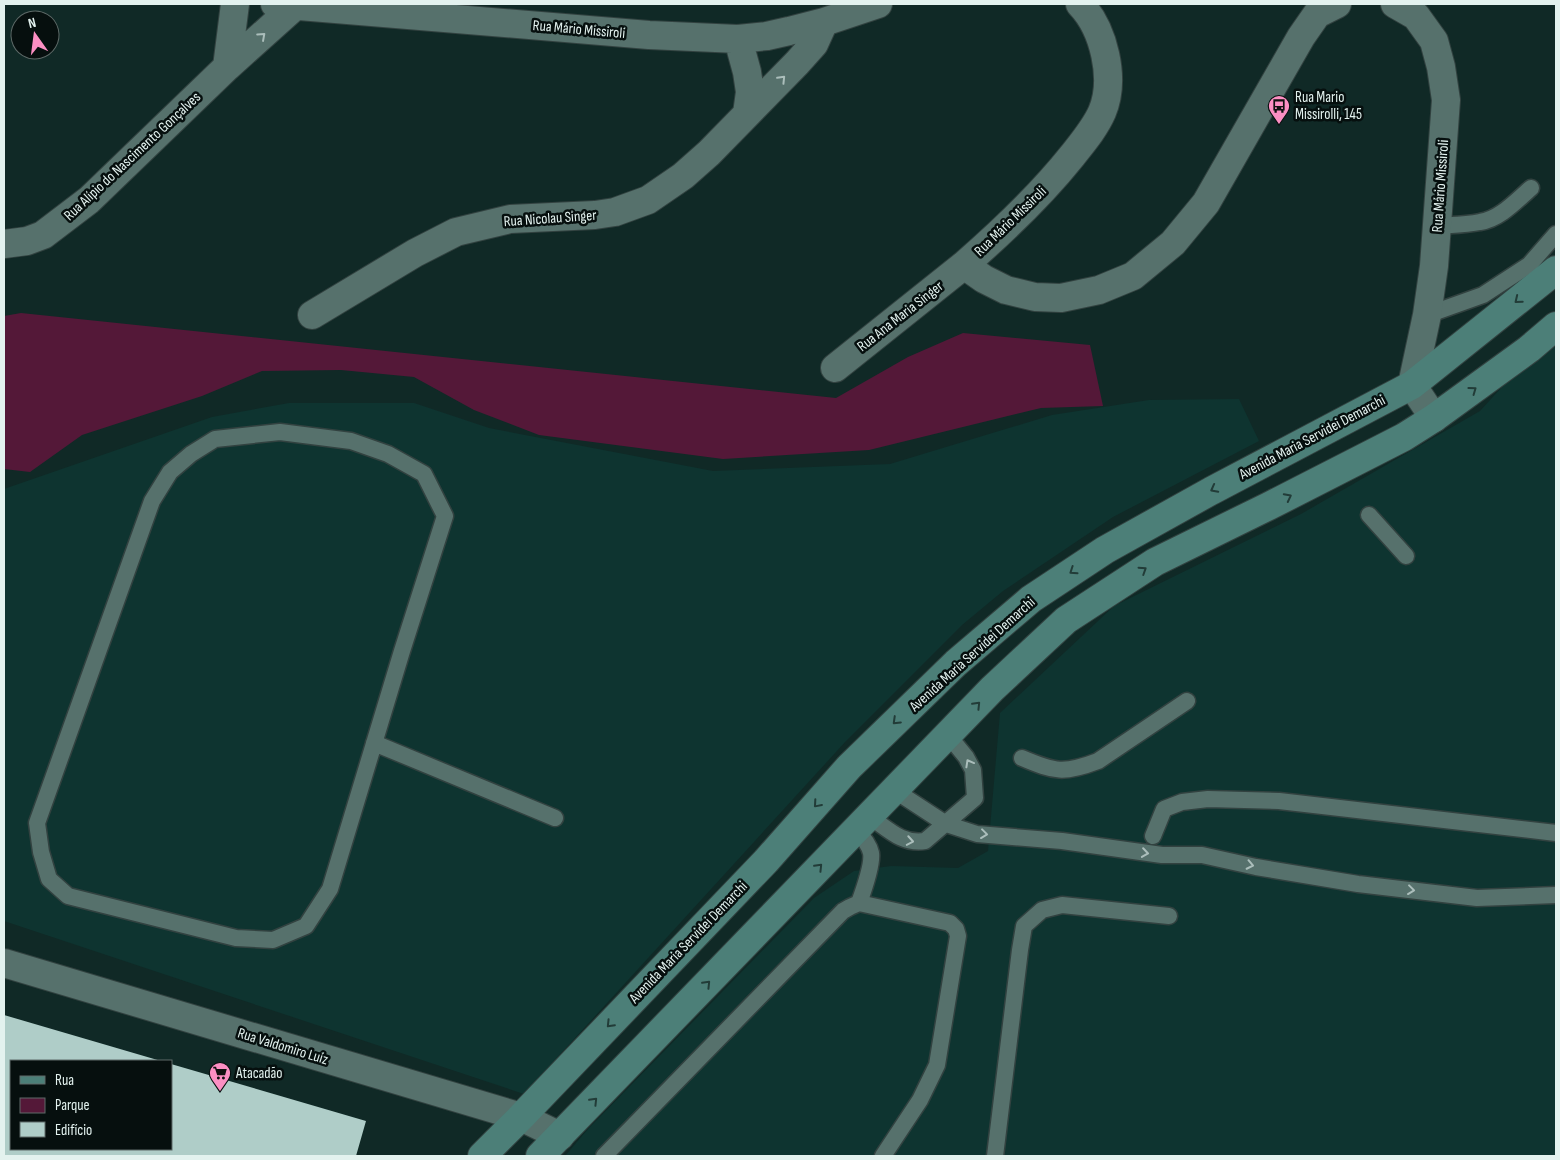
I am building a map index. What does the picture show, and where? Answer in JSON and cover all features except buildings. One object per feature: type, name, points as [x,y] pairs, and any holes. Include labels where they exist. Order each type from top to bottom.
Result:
[{"type":"main road","name":"Avenida Maria Servidei Demarchi","points":[[482,1156],[766,861],[849,767],[956,663],[1032,599],[1113,546],[1211,491],[1412,385],[1556,270]]},
{"type":"main road","points":[[540,1156],[992,689],[1066,620],[1155,562],[1404,438],[1529,349],[1556,326]]},
{"type":"street","points":[[227,67],[235,4]]},
{"type":"street","name":"Rua Mário Missiroli","points":[[286,5],[649,35],[738,39],[774,35],[824,22],[878,4]]},
{"type":"street","name":"Rua Mário Missiroli","points":[[1080,4],[1092,18],[1098,31],[1108,69],[1106,99],[1102,112],[1082,144],[1040,193],[1000,234],[964,265],[984,279],[1006,290],[1035,297],[1061,298],[1100,290],[1133,276],[1173,243],[1206,203],[1301,37],[1317,14],[1337,4]]},
{"type":"street","name":"Rua Mário Missiroli","points":[[1395,4],[1416,16],[1434,42],[1441,67],[1446,100],[1437,226],[1426,315],[1412,385]]},
{"type":"street","name":"Rua Alípio do Nascimento Gonçalves","points":[[4,244],[27,241],[44,235],[89,200],[227,67],[286,5]]},
{"type":"street","name":"Rua Nicolau Singer","points":[[312,315],[415,253],[456,232],[510,219],[595,215],[615,212],[648,200],[683,176],[709,153],[814,44],[824,22]]},
{"type":"street","points":[[738,39],[750,92],[747,114]]},
{"type":"street","name":"Rua Ana Maria Singer","points":[[835,368],[964,265]]},
{"type":"street","points":[[1412,385],[1434,418]]},
{"type":"street","name":"Rua Valdomiro Luíz","points":[[4,962],[521,1117],[560,1136]]},
{"type":"lane","points":[[1437,226],[1480,222],[1491,219],[1531,188]]},
{"type":"lane","points":[[1426,315],[1483,295],[1529,265],[1556,234]]},
{"type":"lane","points":[[280,432],[351,441],[388,454],[424,474],[446,516],[374,743],[330,889],[306,926],[273,940],[236,938],[68,896],[49,879],[41,852],[37,823],[152,501],[170,472],[191,454],[215,439],[280,432]]},
{"type":"lane","points":[[1369,514],[1406,556]]},
{"type":"lane","points":[[1022,758],[1044,767],[1065,771],[1082,767],[1098,761],[1187,701]]},
{"type":"lane","points":[[862,823],[903,840],[911,842],[925,841],[975,798],[973,770],[966,757],[948,735]]},
{"type":"lane","points":[[374,743],[555,818]]},
{"type":"lane","points":[[894,790],[946,824],[977,834],[1062,841],[1162,855],[1202,855],[1358,884],[1477,898],[1556,895]]},
{"type":"lane","points":[[1153,836],[1164,809],[1182,802],[1208,799],[1280,801],[1556,833]]},
{"type":"lane","points":[[859,904],[871,854],[865,841],[862,823]]},
{"type":"lane","points":[[604,1156],[843,911],[859,904],[950,923],[956,929],[958,936],[937,1065],[920,1100],[884,1156]]},
{"type":"lane","points":[[995,1156],[1024,926],[1042,910],[1062,905],[1169,916]]},
{"type":"shaded area","points":[[1556,328],[1556,1156],[565,1156],[588,1129],[814,898],[854,871],[891,866],[958,868],[988,851],[1000,713],[1114,606],[1301,514],[1480,411]]},
{"type":"shaded area","points":[[1239,399],[1259,441],[1113,517],[1003,591],[962,625],[846,741],[524,1094],[4,921],[4,489],[212,417],[289,403],[414,403],[489,428],[713,471],[890,464],[1052,415],[1149,400]]},
{"type":"green space","points":[[21,313],[836,398],[908,357],[963,333],[1090,345],[1103,406],[1041,408],[869,450],[723,459],[539,435],[474,410],[414,377],[341,370],[262,371],[202,396],[82,435],[30,472],[4,469],[4,316]]},
{"type":"place","name":"Rua Mario Missirolli, 145","points":[[1279,125]]},
{"type":"place","name":"Atacadão","points":[[220,1092]]}]
